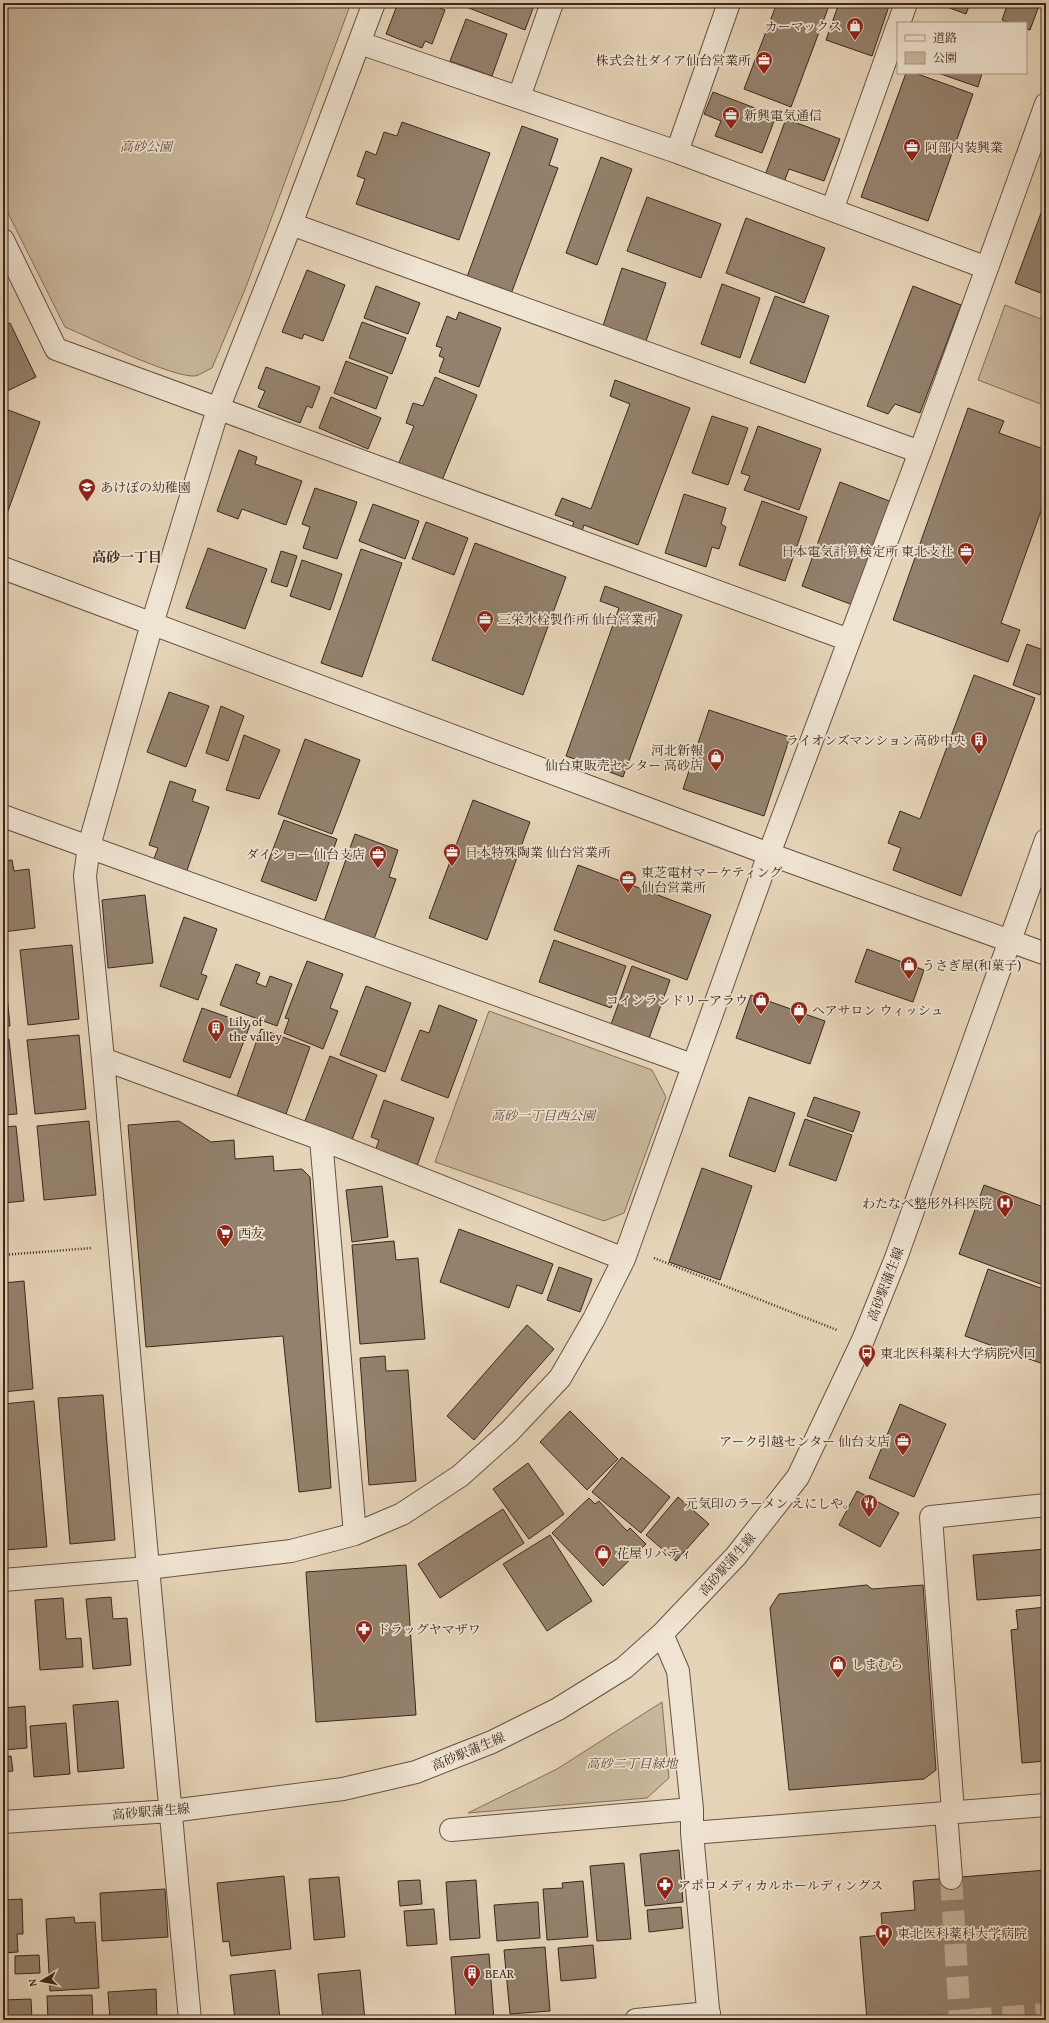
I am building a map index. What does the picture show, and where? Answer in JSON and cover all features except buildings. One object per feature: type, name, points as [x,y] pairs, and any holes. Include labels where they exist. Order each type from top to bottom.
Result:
[{"type":"street","points":[[190,2020],[119,1246],[104,1059],[85,876],[88,846],[152,624],[218,409],[291,224],[374,3]]},
{"type":"street","points":[[519,97],[552,3]]},
{"type":"street","points":[[677,152],[730,3]]},
{"type":"street","points":[[899,22],[906,3]]},
{"type":"street","points":[[832,210],[897,27]]},
{"type":"street","points":[[360,43],[677,152],[987,268]]},
{"type":"street","points":[[3,1580],[148,1568],[291,1551],[355,1534],[402,1514],[460,1476],[509,1432],[560,1378],[594,1319],[626,1253],[692,1065],[769,854],[920,452],[1046,104]]},
{"type":"street","points":[[291,224],[920,452]]},
{"type":"street","points":[[3,240],[56,349],[850,640]]},
{"type":"street","points":[[3,568],[769,854],[1046,954]]},
{"type":"street","points":[[3,816],[692,1065]]},
{"type":"street","name":"高砂駅蒲生線","points":[[3,1822],[171,1811],[343,1789],[416,1772],[492,1742],[558,1709],[624,1668],[662,1634],[736,1556],[798,1477],[863,1340],[898,1251],[1046,840]]},
{"type":"street","points":[[104,1059],[626,1253]]},
{"type":"street","points":[[321,1139],[355,1534]]},
{"type":"street","points":[[951,1878],[949,1812],[931,1517],[1046,1505]]},
{"type":"street","points":[[636,2020],[709,2016],[692,1833],[692,1809],[678,1671],[662,1634]]},
{"type":"street","points":[[692,1833],[1046,1805]]},
{"type":"street","points":[[451,1830],[692,1809]]},
{"type":"path","points":[[3,1255],[119,1246]]},
{"type":"path","points":[[626,1253],[863,1340]]},
{"type":"green space","name":"高砂公園","points":[[3,3],[351,3],[246,287],[212,368],[195,376],[169,371],[65,327],[3,203]]},
{"type":"green space","points":[[1005,305],[1046,321],[1046,406],[978,380]]},
{"type":"green space","name":"高砂一丁目西公園","points":[[489,1011],[652,1070],[666,1097],[624,1213],[604,1221],[435,1162]]},
{"type":"green space","name":"高砂二丁目緑地","points":[[662,1702],[669,1778],[647,1798],[468,1813],[557,1769]]},
{"type":"tunnel","points":[[951,1878],[960,2020]]},
{"type":"tunnel","points":[[970,2020],[1046,2014]]},
{"type":"place","name":"カーマックス","points":[[855,41]]},
{"type":"place","name":"株式会社ダイア仙台営業所","points":[[764,75]]},
{"type":"place","name":"新興電気通信","points":[[731,130]]},
{"type":"place","name":"阿部内装興業","points":[[912,162]]},
{"type":"place","name":"あけぼの幼稚園","points":[[87,502]]},
{"type":"place","name":"日本電気計算検定所 東北支社","points":[[966,566]]},
{"type":"place","name":"三栄水栓製作所 仙台営業所","points":[[485,634]]},
{"type":"place","name":"ライオンズマンション高砂中央","points":[[979,755]]},
{"type":"place","name":"河北新報 仙台東販売センター 高砂店","points":[[716,772]]},
{"type":"place","name":"日本特殊陶業 仙台営業所","points":[[452,867]]},
{"type":"place","name":"ダイショー 仙台支店","points":[[378,869]]},
{"type":"place","name":"東芝電材マーケティング 仙台営業所","points":[[628,894]]},
{"type":"place","name":"うさぎ屋(和菓子)","points":[[909,980]]},
{"type":"place","name":"コインランドリーアラウ","points":[[761,1015]]},
{"type":"place","name":"ヘアサロン ウィッシュ","points":[[799,1025]]},
{"type":"place","name":"Lily of the valley","points":[[216,1043]]},
{"type":"place","name":"わたなべ整形外科医院","points":[[1005,1218]]},
{"type":"place","name":"西友","points":[[225,1248]]},
{"type":"place","name":"東北医科薬科大学病院入口","points":[[867,1368]]},
{"type":"place","name":"アーク引越センター 仙台支店","points":[[903,1456]]},
{"type":"place","name":"元気印のラーメン えにしや。","points":[[869,1518]]},
{"type":"place","name":"花屋リバティ","points":[[603,1568]]},
{"type":"place","name":"ドラッグヤマザワ","points":[[364,1644]]},
{"type":"place","name":"しまむら","points":[[838,1679]]},
{"type":"place","name":"アポロメディカルホールディングス","points":[[665,1900]]},
{"type":"place","name":"東北医科薬科大学病院","points":[[884,1948]]},
{"type":"place","name":"BEAR","points":[[472,1988]]},
{"type":"district","name":"高砂一丁目","points":[[127,557]]}]
